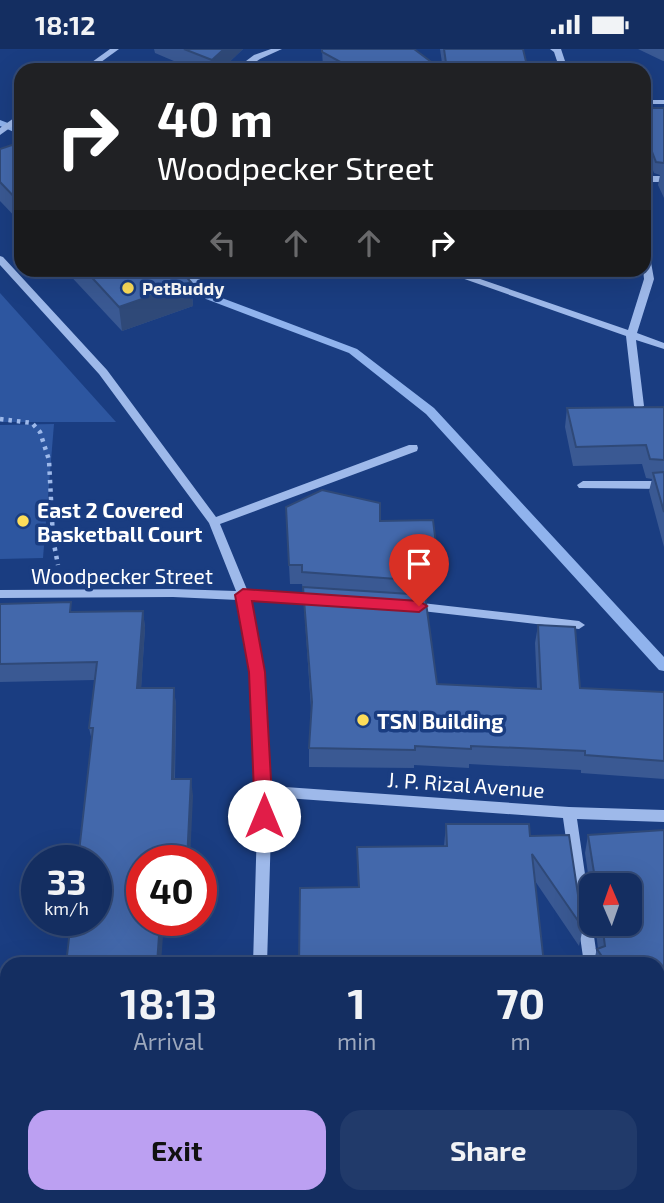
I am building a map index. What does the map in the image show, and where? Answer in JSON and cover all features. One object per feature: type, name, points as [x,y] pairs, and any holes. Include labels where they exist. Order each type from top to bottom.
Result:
[{"type":"street","points":[[95,63],[115,49]]},
{"type":"street","points":[[248,63],[278,49]]},
{"type":"street","points":[[0,132],[14,121]]},
{"type":"street","points":[[0,259],[14,274]]},
{"type":"street","points":[[16,277],[103,372],[214,522],[243,595],[257,672],[265,791],[260,957]]},
{"type":"street","points":[[462,277],[631,337],[664,346]]},
{"type":"street","points":[[639,405],[631,337],[649,277]]},
{"type":"street","points":[[214,522],[413,448]]},
{"type":"street","points":[[583,485],[664,485]]},
{"type":"street","name":"Woodpecker Street","points":[[0,594],[243,595],[338,600]]},
{"type":"street","points":[[406,605],[579,625]]},
{"type":"street","name":"J. P. Rizal Avenue","points":[[265,791],[569,813],[664,815]]},
{"type":"street","points":[[569,813],[590,957]]},
{"type":"path","points":[[0,419],[24,419],[34,425],[42,437],[51,469],[49,485],[58,572],[66,580],[68,593]]},
{"type":"shaded area","points":[[0,293],[116,422],[0,422]]},
{"type":"shaded area","name":"East 2 Covered Basketball Court","points":[[54,424],[43,558],[0,559],[0,425]]},
{"type":"building","points":[[184,49],[224,49],[212,60]]},
{"type":"building","points":[[322,49],[414,49],[433,63],[342,63],[322,52]]},
{"type":"building","points":[[444,49],[523,49],[526,63],[446,63]]},
{"type":"building","points":[[651,108],[664,108],[664,163],[656,162],[651,149]]},
{"type":"building","points":[[14,144],[14,197],[0,182],[0,149]]},
{"type":"building","points":[[91,277],[186,277],[191,282],[119,307]]},
{"type":"building","points":[[664,407],[664,460],[650,459],[646,445],[576,447],[567,408]]},
{"type":"building","points":[[664,472],[664,512],[653,473]]},
{"type":"building","points":[[322,490],[380,503],[380,521],[433,520],[438,561],[422,562],[424,581],[302,572],[302,565],[289,565],[286,507]]},
{"type":"building","points":[[303,587],[425,595],[437,684],[541,689],[538,625],[575,627],[580,688],[664,692],[664,761],[585,755],[585,751],[471,746],[471,749],[415,746],[415,750],[309,748],[312,702]]},
{"type":"building","points":[[71,602],[70,612],[143,611],[137,688],[174,688],[172,779],[191,779],[188,845],[126,845],[126,936],[159,936],[157,957],[67,957],[69,936],[112,936],[112,845],[80,845],[93,728],[89,728],[97,662],[0,664],[0,604]]},
{"type":"building","points":[[446,824],[529,824],[530,836],[569,835],[579,901],[579,922],[532,854],[543,957],[299,957],[300,888],[359,887],[357,847],[447,846]]},
{"type":"building","points":[[664,830],[664,957],[602,957],[597,949],[605,946],[604,936],[642,936],[642,873],[594,873],[588,835]]},
{"type":"waterway","points":[[0,123],[14,129]]},
{"type":"waterway","points":[[191,277],[210,297],[353,351],[430,411],[664,666]]},
{"type":"place","name":"PetBuddy","points":[[128,288]]},
{"type":"place","name":"East 2 Covered Basketball Court","points":[[23,521]]},
{"type":"place","name":"TSN Building","points":[[363,720]]},
{"type":"route","points":[[264,816],[265,791],[257,672],[243,595],[419,606]]}]
